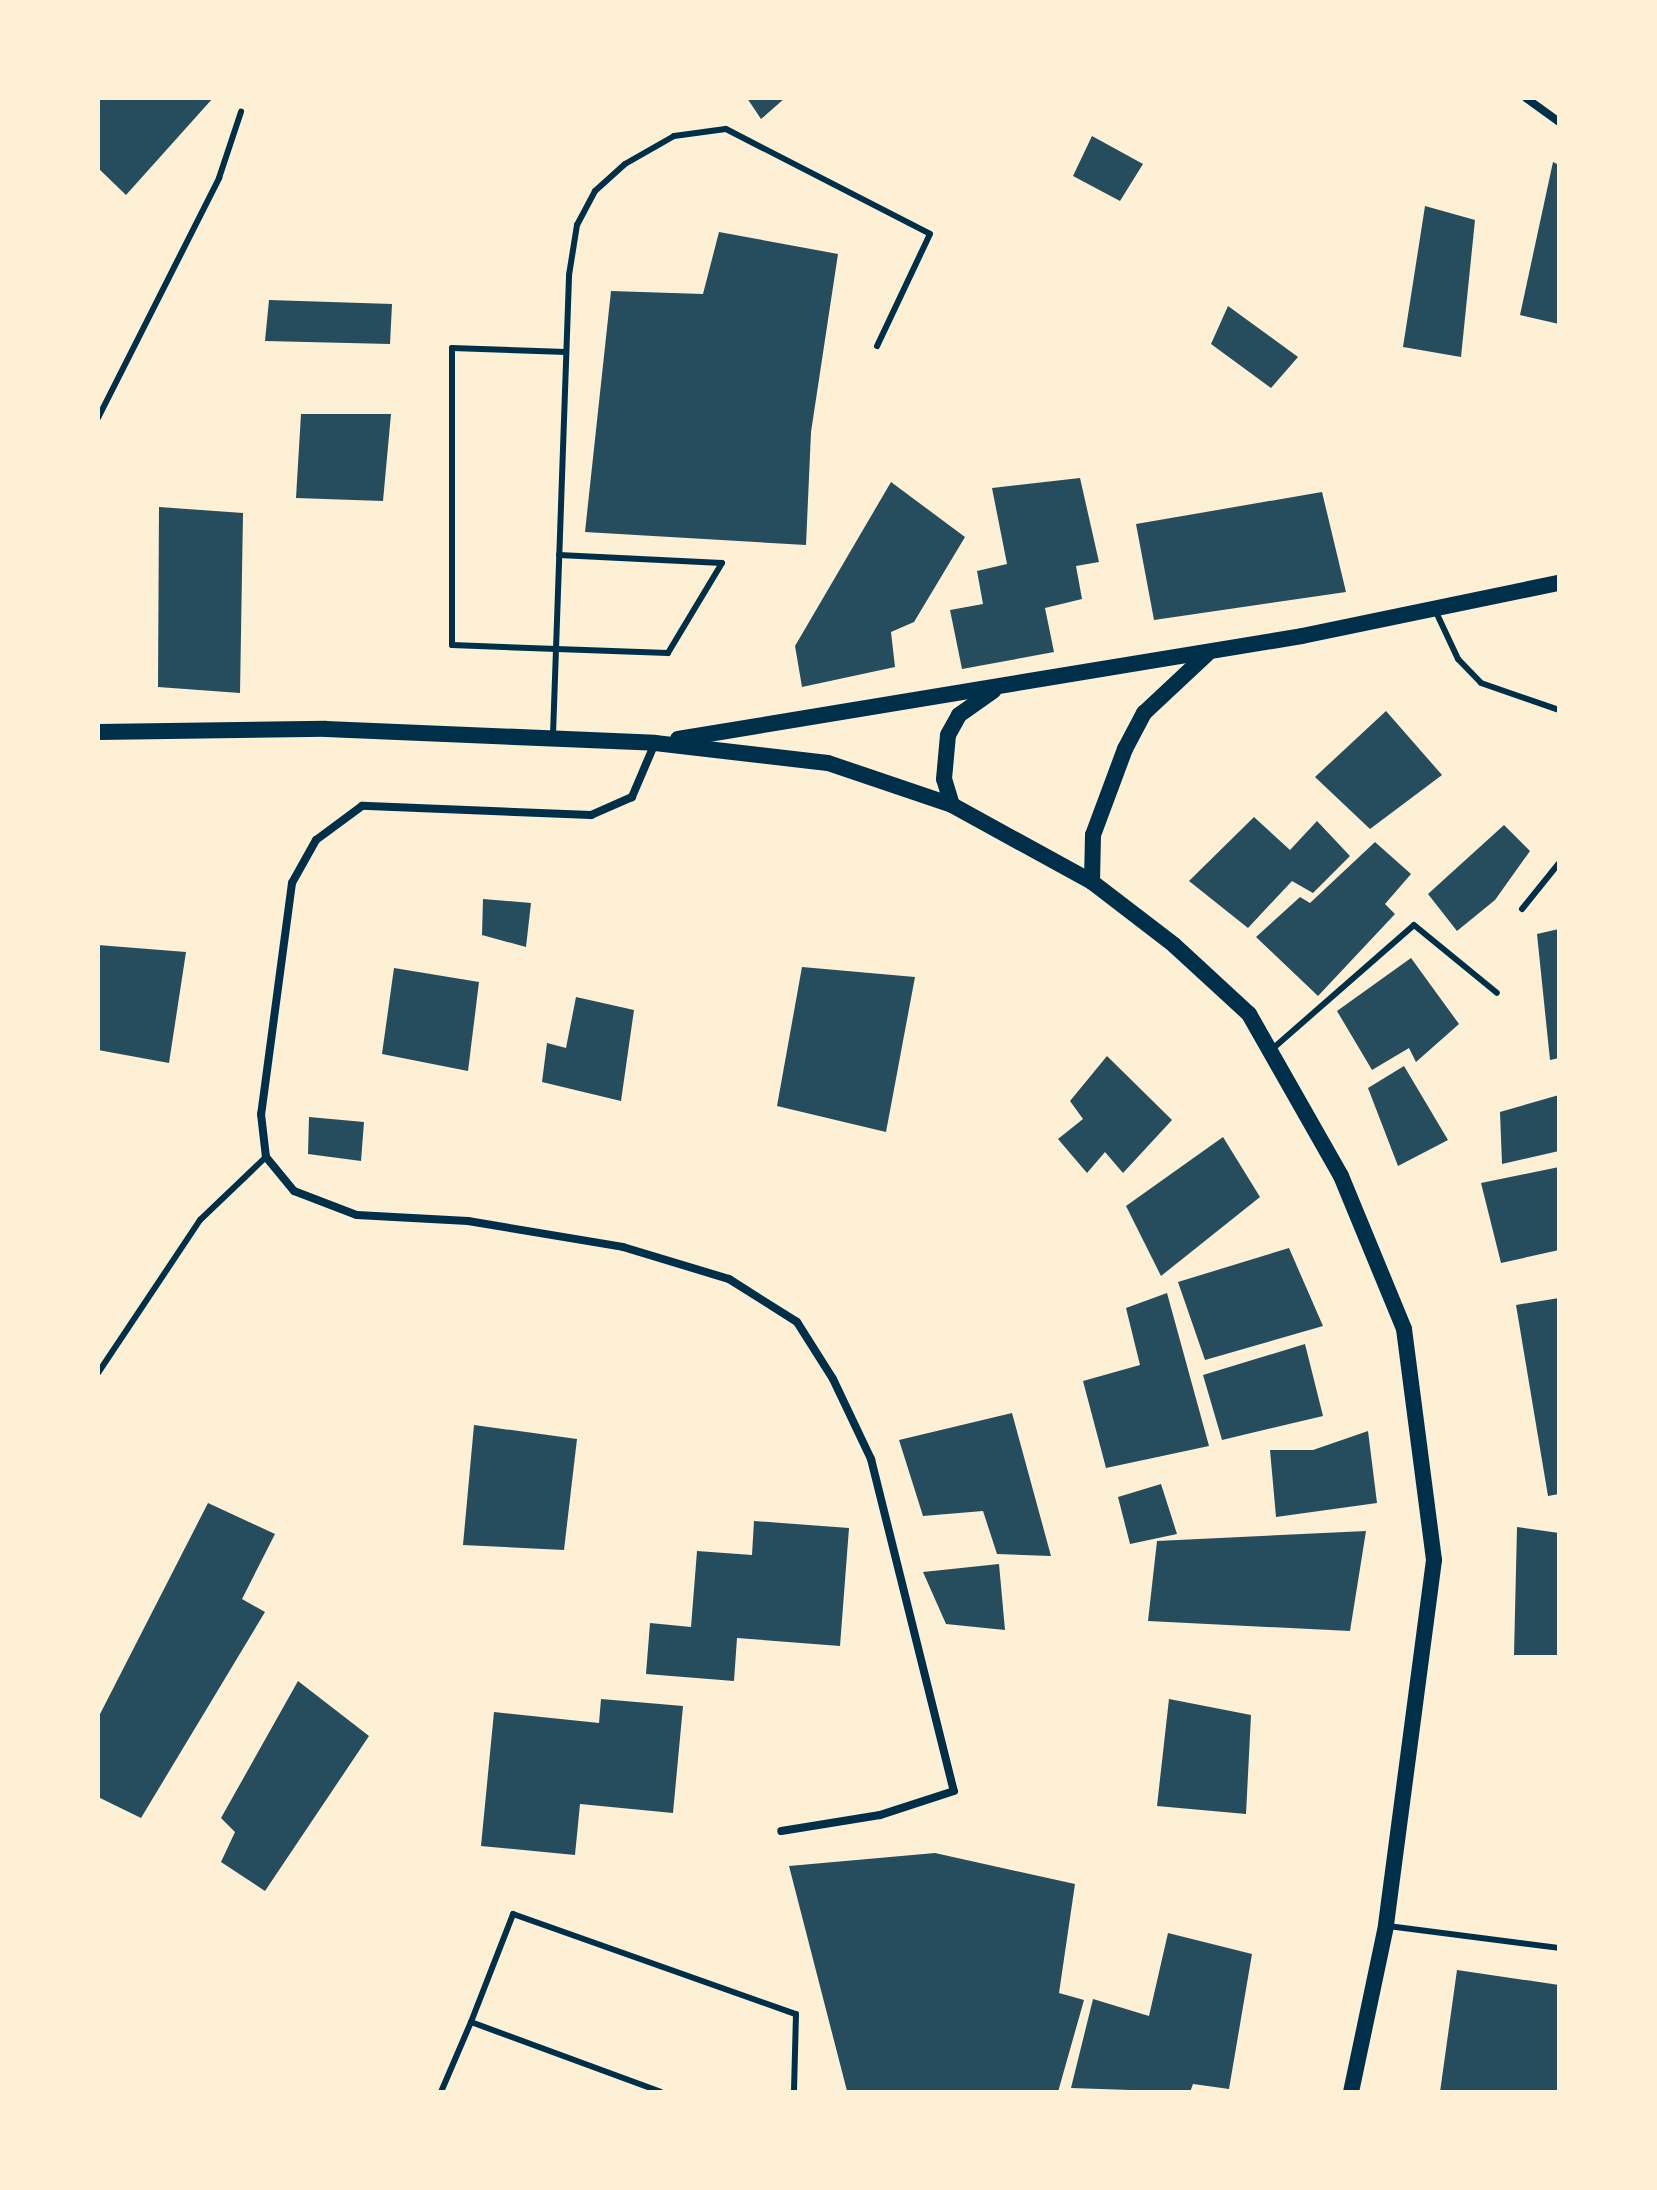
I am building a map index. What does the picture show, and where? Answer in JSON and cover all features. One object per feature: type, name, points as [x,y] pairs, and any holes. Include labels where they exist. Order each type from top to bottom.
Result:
[{"type":"main road","points":[[655,743],[1208,653],[1559,583]]},
{"type":"main road","points":[[1092,882],[1093,835],[1125,749],[1144,713],[1208,653]]},
{"type":"main road","points":[[952,805],[944,779],[948,735],[959,715],[998,688]]},
{"type":"main road","points":[[98,732],[326,729],[655,743],[828,763],[952,805],[1092,882],[1174,945],[1249,1014],[1341,1176],[1404,1329],[1434,1560],[1386,1926],[1351,2092]]},
{"type":"street","points":[[1526,98],[1559,122]]},
{"type":"street","points":[[655,743],[632,797],[591,815],[362,806],[316,840],[292,883],[261,1114],[266,1157],[294,1191],[357,1215],[468,1221],[623,1247],[729,1279],[797,1322],[833,1379],[871,1459],[954,1791],[880,1815],[781,1831]]},
{"type":"lane","points":[[98,418],[219,178],[241,112]]},
{"type":"lane","points":[[553,739],[569,275],[577,225],[595,191],[625,164],[674,136],[726,129],[930,234],[877,346]]},
{"type":"lane","points":[[559,555],[722,563],[668,653],[452,645],[452,348],[566,352]]},
{"type":"lane","points":[[1434,609],[1458,659],[1481,683],[1559,710]]},
{"type":"lane","points":[[1522,909],[1559,863]]},
{"type":"lane","points":[[1270,1051],[1414,925],[1497,993]]},
{"type":"lane","points":[[98,1373],[200,1220],[266,1157]]},
{"type":"lane","points":[[441,2092],[513,1914],[796,2014],[794,2092]]},
{"type":"lane","points":[[1386,1926],[1559,1948]]},
{"type":"lane","points":[[471,2022],[661,2092]]},
{"type":"building","points":[[98,98],[213,98],[126,195],[98,168]]},
{"type":"building","points":[[747,98],[785,98],[761,119]]},
{"type":"building","points":[[1092,136],[1143,164],[1120,201],[1073,176]]},
{"type":"building","points":[[1553,162],[1559,165],[1559,324],[1520,315]]},
{"type":"building","points":[[1425,206],[1475,220],[1461,357],[1403,347]]},
{"type":"building","points":[[719,232],[838,254],[811,432],[806,545],[585,532],[611,291],[703,294]]},
{"type":"building","points":[[269,300],[392,304],[390,344],[265,341]]},
{"type":"building","points":[[1228,306],[1298,357],[1271,388],[1211,344]]},
{"type":"building","points":[[301,414],[391,414],[383,501],[296,498]]},
{"type":"building","points":[[1080,478],[1099,562],[1076,566],[1082,599],[1045,608],[1054,652],[962,669],[950,610],[983,604],[977,571],[1007,564],[992,488]]},
{"type":"building","points":[[891,482],[965,537],[914,622],[891,632],[895,667],[802,687],[795,646]]},
{"type":"building","points":[[1322,492],[1346,592],[1154,620],[1136,524]]},
{"type":"building","points":[[159,507],[243,513],[240,693],[158,687]]},
{"type":"building","points":[[1386,711],[1442,775],[1370,829],[1315,777]]},
{"type":"building","points":[[1254,817],[1290,850],[1317,821],[1350,856],[1313,893],[1292,881],[1248,928],[1189,881]]},
{"type":"building","points":[[1504,825],[1530,851],[1495,900],[1457,931],[1428,894]]},
{"type":"building","points":[[1375,842],[1411,874],[1385,904],[1395,914],[1318,996],[1256,937],[1300,897],[1310,903]]},
{"type":"building","points":[[483,899],[531,903],[526,947],[482,935]]},
{"type":"building","points":[[1559,929],[1559,1058],[1550,1060],[1537,934]]},
{"type":"building","points":[[98,945],[186,952],[169,1063],[98,1050]]},
{"type":"building","points":[[1411,958],[1459,1024],[1416,1062],[1409,1048],[1372,1070],[1337,1011]]},
{"type":"building","points":[[802,967],[915,977],[886,1132],[777,1106]]},
{"type":"building","points":[[394,968],[479,982],[468,1071],[382,1054]]},
{"type":"building","points":[[576,997],[634,1010],[621,1101],[542,1082],[547,1043],[566,1048]]},
{"type":"building","points":[[1107,1056],[1172,1120],[1123,1173],[1105,1152],[1087,1173],[1058,1139],[1083,1119],[1070,1101]]},
{"type":"building","points":[[1404,1066],[1448,1140],[1398,1166],[1368,1088]]},
{"type":"building","points":[[1559,1095],[1559,1151],[1502,1164],[1500,1112]]},
{"type":"building","points":[[309,1117],[364,1122],[361,1161],[308,1154]]},
{"type":"building","points":[[1223,1137],[1260,1197],[1161,1276],[1126,1206]]},
{"type":"building","points":[[1559,1167],[1559,1250],[1501,1263],[1481,1183]]},
{"type":"building","points":[[1289,1248],[1323,1326],[1205,1360],[1178,1282]]},
{"type":"building","points":[[1167,1293],[1209,1446],[1106,1468],[1083,1381],[1140,1365],[1126,1308]]},
{"type":"building","points":[[1559,1298],[1559,1494],[1548,1496],[1516,1305]]},
{"type":"building","points":[[1305,1344],[1323,1416],[1222,1440],[1203,1375]]},
{"type":"building","points":[[1012,1413],[1051,1556],[997,1554],[983,1511],[923,1516],[899,1440]]},
{"type":"building","points":[[474,1425],[577,1439],[564,1550],[463,1545]]},
{"type":"building","points":[[1368,1431],[1377,1503],[1276,1517],[1270,1450],[1313,1450]]},
{"type":"building","points":[[1161,1484],[1177,1534],[1130,1544],[1118,1497]]},
{"type":"building","points":[[208,1503],[275,1534],[242,1599],[265,1612],[141,1818],[98,1797],[98,1718]]},
{"type":"building","points":[[754,1521],[849,1528],[840,1646],[737,1638],[734,1681],[646,1674],[650,1623],[691,1627],[697,1551],[752,1555]]},
{"type":"building","points":[[1517,1527],[1559,1533],[1559,1655],[1514,1655]]},
{"type":"building","points":[[1366,1531],[1350,1631],[1148,1621],[1157,1541]]},
{"type":"building","points":[[999,1564],[1005,1630],[946,1624],[923,1572]]},
{"type":"building","points":[[298,1681],[369,1736],[265,1891],[221,1862],[235,1832],[221,1818]]},
{"type":"building","points":[[601,1699],[683,1706],[673,1813],[580,1804],[575,1855],[481,1846],[494,1712],[599,1723]]},
{"type":"building","points":[[1169,1699],[1251,1715],[1246,1814],[1157,1806]]},
{"type":"building","points":[[935,1853],[1075,1884],[1059,1993],[1084,2000],[1058,2092],[847,2091],[789,1866]]},
{"type":"building","points":[[1168,1933],[1252,1954],[1229,2089],[1193,2084],[1190,2092],[1071,2088],[1093,1999],[1149,2016]]},
{"type":"building","points":[[1457,1970],[1559,1985],[1559,2092],[1440,2092]]}]
